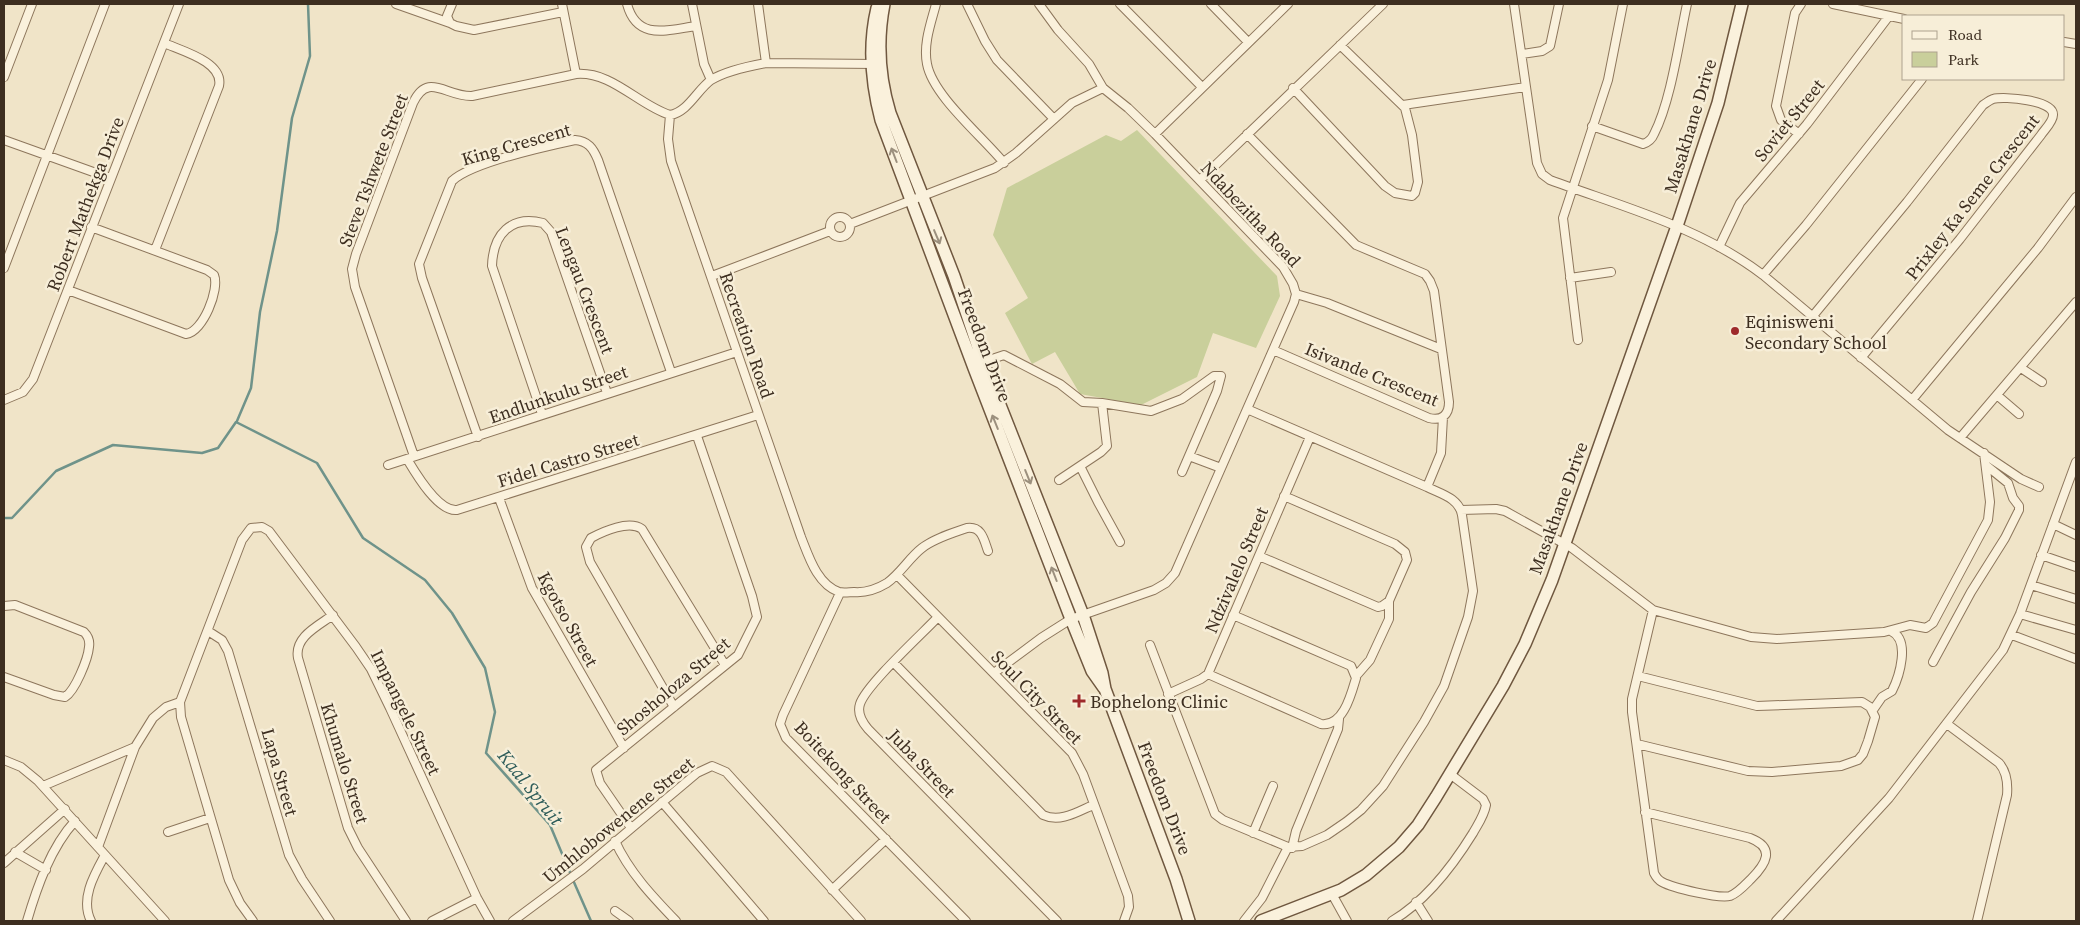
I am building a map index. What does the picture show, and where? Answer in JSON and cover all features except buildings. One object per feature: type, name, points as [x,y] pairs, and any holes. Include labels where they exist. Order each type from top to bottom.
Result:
[{"type":"street","points":[[4,77],[32,4]]},
{"type":"street","points":[[4,268],[105,4]]},
{"type":"street","name":"Robert Mathekga Drive","points":[[4,400],[18,395],[31,383],[179,4]]},
{"type":"street","points":[[396,4],[456,26],[474,30],[563,12]]},
{"type":"street","points":[[450,23],[447,16],[452,4]]},
{"type":"street","points":[[562,4],[576,74]]},
{"type":"street","points":[[627,4],[633,19],[648,30],[660,31],[696,26]]},
{"type":"street","points":[[692,4],[704,64],[711,80]]},
{"type":"street","points":[[758,4],[766,63]]},
{"type":"street","name":"Freedom Drive","points":[[878,4],[872,31],[876,64],[917,199],[974,368],[1071,620],[1092,670],[1105,689]]},
{"type":"street","name":"Freedom Drive","points":[[876,64],[884,4]]},
{"type":"street","points":[[936,4],[926,42],[927,64],[933,84],[1004,163]]},
{"type":"street","points":[[967,4],[984,40],[997,60],[1053,118]]},
{"type":"street","points":[[850,224],[980,175],[1004,163],[1053,118],[1080,98],[1103,88],[1089,64],[1058,30],[1039,4]]},
{"type":"street","points":[[1120,4],[1202,87]]},
{"type":"street","points":[[1211,4],[1248,42]]},
{"type":"street","points":[[1155,134],[1288,4]]},
{"type":"street","points":[[1200,180],[1293,88],[1383,4]]},
{"type":"street","points":[[1514,4],[1539,170],[1547,179],[1677,226],[1738,256],[1960,438],[2015,475],[2039,487]]},
{"type":"street","points":[[1522,54],[1542,51],[1550,46],[1559,4]]},
{"type":"street","points":[[1578,340],[1562,223],[1566,202],[1573,188],[1608,80],[1623,4]]},
{"type":"street","points":[[1592,126],[1643,144],[1651,139],[1655,133],[1666,99],[1687,4]]},
{"type":"street","name":"Masakhane Drive","points":[[1261,921],[1332,894],[1366,875],[1399,847],[1418,825],[1503,686],[1525,644],[1552,580],[1677,226],[1719,98],[1742,4]]},
{"type":"street","points":[[1799,134],[1782,120],[1776,106],[1795,13],[1801,4]]},
{"type":"street","points":[[1833,4],[1902,19]]},
{"type":"street","name":"Soviet Street","points":[[1720,247],[1740,204],[1799,134],[1888,16]]},
{"type":"street","points":[[155,250],[220,86],[218,72],[212,65],[164,43]]},
{"type":"street","points":[[1293,88],[1385,186],[1395,193],[1410,196],[1415,193],[1418,182],[1412,135],[1403,105],[1340,45]]},
{"type":"street","points":[[670,115],[679,112],[711,80],[744,68],[766,63],[876,64]]},
{"type":"street","name":"Steve Tshwete Street","points":[[411,457],[355,287],[352,268],[412,103],[419,91],[427,87],[434,87],[459,96],[472,96],[588,73],[598,76],[670,115]]},
{"type":"street","points":[[1762,275],[1806,226],[1921,80]]},
{"type":"street","points":[[1403,105],[1526,87]]},
{"type":"street","name":"Ndabezitha Road","points":[[994,673],[1041,638],[1071,620],[1154,590],[1171,578],[1178,567],[1296,294],[1291,280],[1283,267],[1155,134],[1128,108],[1103,88]]},
{"type":"street","name":"Prixley Ka Seme Crescent","points":[[1812,317],[1908,202],[1983,105],[1993,99],[2005,98],[2033,101],[2049,107],[2053,112],[2053,117],[2038,139],[1960,239],[1861,358]]},
{"type":"street","name":"Recreation Road","points":[[670,115],[668,139],[671,161],[712,276],[758,415],[811,562],[824,582],[840,592]]},
{"type":"street","name":"Isivande Crescent","points":[[1247,134],[1356,245],[1425,274],[1428,278],[1434,291],[1449,407],[1443,417],[1429,418],[1273,350]]},
{"type":"street","points":[[4,140],[110,178]]},
{"type":"street","name":"King Crescent","points":[[478,437],[422,278],[419,264],[452,181],[460,174],[479,166],[575,140],[582,140],[591,146],[598,160],[671,372]]},
{"type":"street","points":[[1912,400],[2038,248],[2076,197]]},
{"type":"street","name":"Freedom Drive","points":[[917,199],[954,276],[983,362],[1082,615],[1103,674],[1105,689],[1190,921]]},
{"type":"street","points":[[836,217],[844,218],[850,224],[849,232],[843,237],[835,237],[830,231],[830,223],[836,217]]},
{"type":"street","name":"Lengau Crescent","points":[[542,414],[492,266],[492,257],[498,239],[506,228],[514,224],[531,221],[544,223],[550,232],[607,393]]},
{"type":"street","points":[[68,290],[177,332],[191,334],[202,324],[216,287],[216,279],[207,270],[91,227]]},
{"type":"street","points":[[712,276],[830,231]]},
{"type":"street","points":[[1570,278],[1611,272]]},
{"type":"street","points":[[1296,294],[1327,303],[1441,350]]},
{"type":"street","points":[[1960,438],[2022,368],[2076,302]]},
{"type":"street","name":"Endlunkulu Street","points":[[388,465],[737,352]]},
{"type":"street","points":[[983,362],[1004,355],[1060,384],[1081,401],[1141,410],[1154,410],[1182,398],[1211,377],[1221,376],[1218,391],[1182,472]]},
{"type":"street","points":[[2022,368],[2042,382]]},
{"type":"street","points":[[1998,396],[2019,414]]},
{"type":"street","points":[[1059,480],[1101,452],[1107,444],[1102,403]]},
{"type":"street","points":[[1150,645],[1213,811],[1223,820],[1290,847],[1310,843],[1334,831],[1369,802],[1398,764],[1444,686],[1458,651],[1473,592],[1461,510],[1456,501],[1247,409]]},
{"type":"street","name":"Fidel Castro Street","points":[[411,457],[419,479],[446,509],[457,510],[697,436],[758,415]]},
{"type":"street","points":[[1427,487],[1440,453],[1443,417]]},
{"type":"street","name":"Shosholoza Street","points":[[631,828],[596,774],[599,766],[624,748],[741,651],[754,626],[756,613],[697,436]]},
{"type":"street","name":"Ndzivalelo Street","points":[[1208,674],[1310,437]]},
{"type":"street","points":[[1461,510],[1499,510],[1564,544],[1653,610],[1762,638],[1777,639],[1891,631],[1910,625],[1928,628],[1933,623],[1988,520],[1990,502],[1984,453]]},
{"type":"street","points":[[1189,456],[1221,468]]},
{"type":"street","points":[[1776,921],[1889,798],[1996,661],[2012,635],[2076,464]]},
{"type":"street","points":[[1080,466],[1120,542]]},
{"type":"street","points":[[1933,662],[1970,592],[2005,538],[2019,510],[2019,506],[2013,498],[2008,484],[1987,466]]},
{"type":"street","points":[[1244,921],[1262,898],[1290,847],[1338,729],[1339,719],[1356,676],[1367,665],[1374,653],[1389,619],[1389,601],[1407,560],[1403,550],[1395,544],[1284,496]]},
{"type":"street","name":"Kgotso Street","points":[[498,498],[532,588],[624,748]]},
{"type":"street","points":[[2053,524],[2076,535]]},
{"type":"street","points":[[674,707],[590,562],[586,547],[591,538],[627,525],[635,525],[642,529],[725,665]]},
{"type":"street","name":"Impangele Street","points":[[208,631],[245,533],[257,526],[262,527],[269,531],[365,659],[378,682],[477,898],[490,921]]},
{"type":"street","points":[[840,592],[864,592],[874,589],[897,575],[923,547],[968,528],[974,527],[981,532],[988,551]]},
{"type":"street","points":[[2041,555],[2076,567]]},
{"type":"street","points":[[1259,556],[1374,606],[1382,606],[1389,601]]},
{"type":"street","name":"Soul City Street","points":[[897,575],[1072,753],[1083,774],[1128,896],[1129,907],[1124,921]]},
{"type":"street","points":[[2031,585],[2076,599]]},
{"type":"street","name":"Boitekong Street","points":[[840,592],[783,715],[781,730],[786,738],[966,921]]},
{"type":"street","points":[[4,606],[15,605],[84,632],[87,636],[89,647],[73,688],[65,697],[54,695],[4,677]]},
{"type":"street","points":[[1645,812],[1750,838],[1762,845],[1766,851],[1766,858],[1758,872],[1745,885],[1727,896],[1717,896],[1663,882],[1654,873],[1645,812],[1632,705],[1653,610]]},
{"type":"street","points":[[2020,614],[2076,630]]},
{"type":"street","name":"Khumalo Street","points":[[333,615],[301,640],[298,646],[298,658],[348,828],[358,848],[406,921]]},
{"type":"street","points":[[1234,615],[1346,662],[1353,668],[1356,676]]},
{"type":"street","name":"Juba Street","points":[[938,617],[867,691],[860,703],[859,712],[864,725],[1057,921]]},
{"type":"street","points":[[208,631],[180,702],[181,717],[232,886],[253,921]]},
{"type":"street","name":"Lapa Street","points":[[208,631],[222,640],[228,650],[291,861],[330,921]]},
{"type":"street","points":[[1873,710],[1882,697],[1892,691],[1901,666],[1900,641],[1897,634],[1891,631]]},
{"type":"street","points":[[2012,635],[2076,659]]},
{"type":"street","points":[[894,663],[1043,815],[1060,818],[1093,805]]},
{"type":"street","points":[[1168,694],[1208,674],[1321,724],[1329,724],[1339,719]]},
{"type":"street","points":[[1637,744],[1748,770],[1772,772],[1841,766],[1856,762],[1863,754],[1874,723],[1873,710],[1868,704],[1858,702],[1755,706],[1638,676]]},
{"type":"street","points":[[98,847],[135,747],[153,718],[166,707],[180,702]]},
{"type":"street","points":[[1947,724],[1999,762],[2007,780],[2007,795],[1977,921]]},
{"type":"street","points":[[43,786],[135,747]]},
{"type":"street","points":[[4,760],[30,774],[43,786],[165,921]]},
{"type":"street","name":"Umhlobowenene Street","points":[[513,921],[583,869],[705,768],[712,766],[726,772],[861,921]]},
{"type":"street","points":[[1392,921],[1401,916],[1446,874],[1486,809],[1483,799],[1450,774]]},
{"type":"street","points":[[1253,833],[1273,786]]},
{"type":"street","points":[[662,802],[764,921]]},
{"type":"street","points":[[4,863],[14,852],[65,809]]},
{"type":"street","points":[[168,832],[210,818]]},
{"type":"street","points":[[27,921],[46,870],[60,840],[75,821]]},
{"type":"street","points":[[832,890],[886,839]]},
{"type":"street","points":[[616,841],[633,871],[676,921]]},
{"type":"street","points":[[14,852],[46,870]]},
{"type":"street","points":[[91,921],[88,914],[87,900],[92,881],[104,855]]},
{"type":"street","points":[[1332,894],[1346,921]]},
{"type":"street","points":[[432,921],[477,898]]},
{"type":"street","points":[[1416,902],[1428,921]]},
{"type":"street","points":[[616,911],[629,921]]},
{"type":"green space","points":[[1137,130],[1277,276],[1280,296],[1256,348],[1213,333],[1197,377],[1141,405],[1080,394],[1055,352],[1032,364],[1005,313],[1028,298],[993,235],[1007,188],[1106,135],[1121,141]]},
{"type":"waterway","points":[[237,421],[251,388],[260,312],[277,231],[292,118],[310,56],[308,4]]},
{"type":"waterway","name":"Kaal Spruit","points":[[4,518],[12,518],[56,471],[113,445],[202,453],[218,448],[236,422],[317,463],[363,538],[425,580],[452,613],[485,668],[495,712],[486,753],[550,825],[571,875]]},
{"type":"waterway","name":"Kaal Spruit","points":[[573,880],[591,921]]},
{"type":"place","name":"Eqinisweni Secondary School","points":[[1735,331]]},
{"type":"place","name":"Bophelong Clinic","points":[[1079,701]]}]
